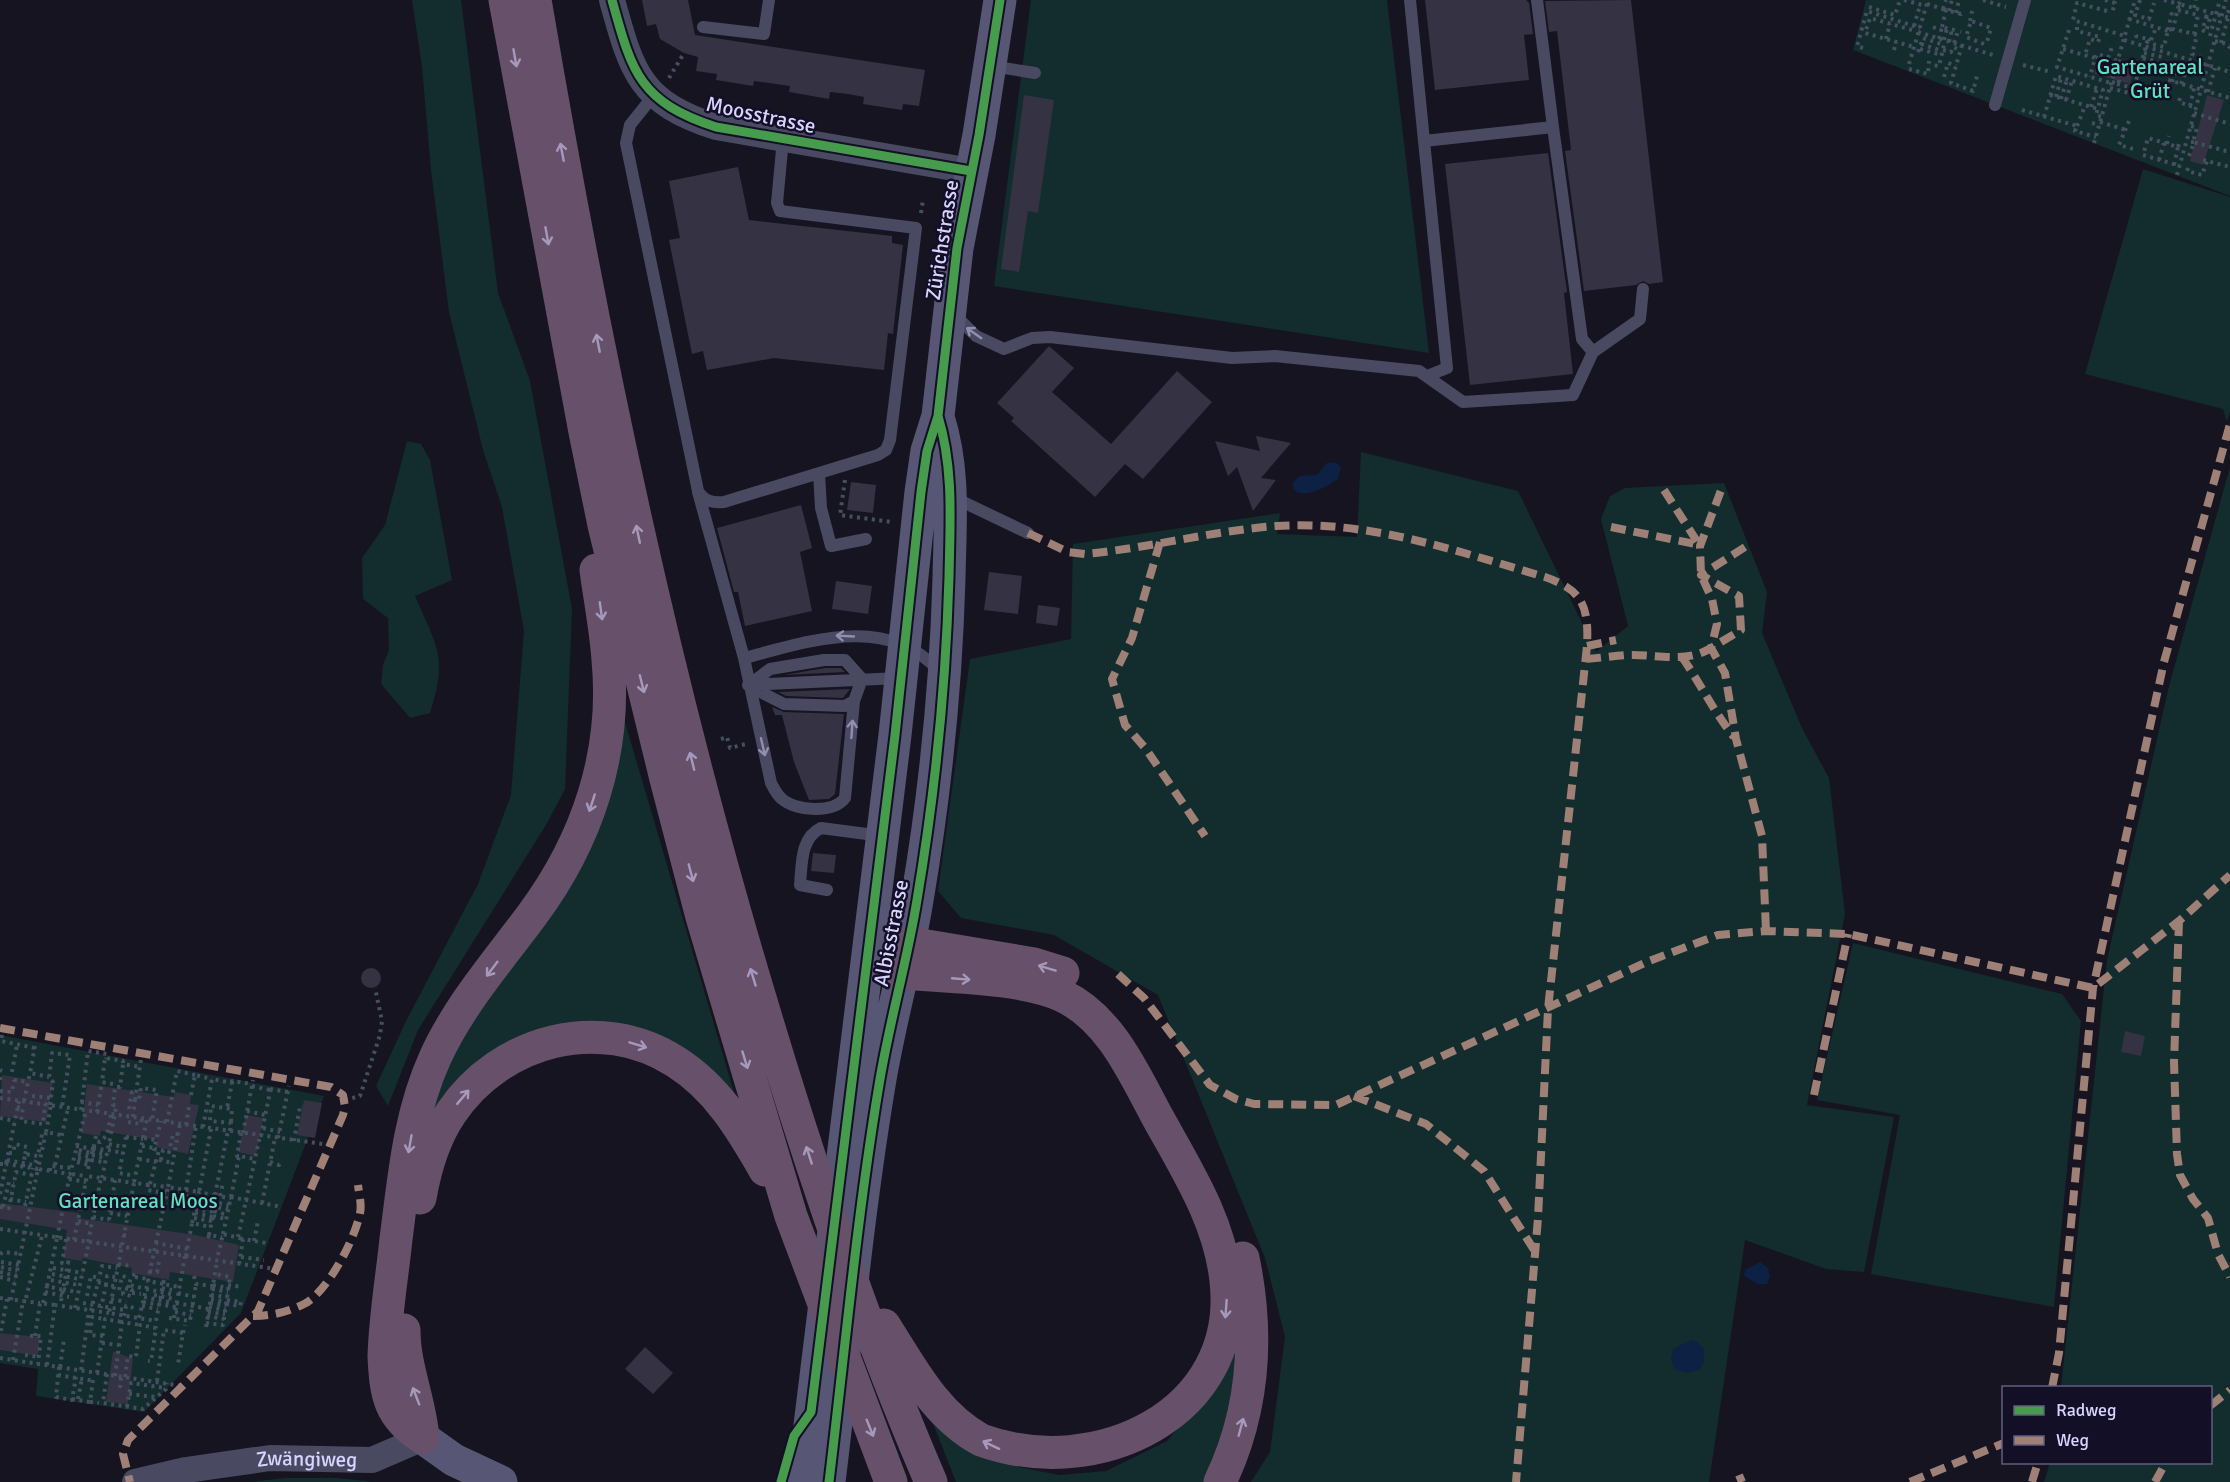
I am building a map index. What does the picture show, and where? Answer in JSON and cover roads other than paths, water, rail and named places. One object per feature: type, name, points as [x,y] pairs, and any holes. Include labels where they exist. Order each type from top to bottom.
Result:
[{"type":"highway","points":[[505,0],[604,525],[669,791],[702,917],[782,1193],[891,1482]]},
{"type":"highway","points":[[535,0],[597,339],[653,603],[695,774],[789,1093],[849,1270],[901,1412],[931,1482]]},
{"type":"highway","points":[[423,1438],[402,1424],[397,1416],[387,1389],[384,1357],[404,1176],[417,1108],[435,1058],[450,1030],[544,898],[572,852],[590,810],[603,763],[609,704],[608,660],[590,532],[585,432]]},
{"type":"highway","points":[[849,1270],[939,1406],[964,1429],[983,1441],[1006,1452],[1043,1460],[1065,1462],[1099,1458],[1133,1446],[1154,1435],[1172,1421],[1195,1396],[1207,1377],[1218,1352],[1224,1329],[1227,1293],[1218,1240],[1196,1186],[1127,1061],[1089,1013],[1063,996],[1040,988],[906,958]]},
{"type":"highway","points":[[906,958],[1047,968],[1075,978],[1095,991],[1126,1023],[1145,1051],[1228,1209],[1246,1274],[1252,1353],[1243,1420],[1235,1447],[1220,1482]]},
{"type":"highway","points":[[423,1438],[420,1406],[407,1369],[404,1338],[417,1213],[428,1164],[441,1130],[458,1102],[489,1071],[521,1052],[568,1038],[609,1038],[658,1052],[688,1070],[717,1098],[745,1134],[782,1193]]},
{"type":"main road","name":"Zürichstrasse","points":[[946,489],[947,446],[938,416],[950,310],[1000,0]]},
{"type":"main road","name":"Albisstrasse","points":[[829,1482],[874,1119],[906,958],[933,779],[927,607],[946,489]]},
{"type":"main road","name":"Albisstrasse","points":[[927,607],[930,655]]},
{"type":"main road","name":"Albisstrasse","points":[[802,1482],[901,678],[930,655]]},
{"type":"main road","points":[[869,946],[906,958]]},
{"type":"main road","points":[[423,1438],[454,1460],[501,1482]]},
{"type":"street","name":"Moosstrasse","points":[[612,0],[630,62],[636,74],[661,88],[692,119],[716,127],[971,171]]},
{"type":"street","name":"Zwängiweg","points":[[135,1482],[186,1470],[270,1458],[372,1460],[423,1438]]},
{"type":"lane","points":[[703,27],[764,34],[769,0]]},
{"type":"lane","points":[[1410,0],[1447,368],[1427,376]]},
{"type":"lane","points":[[1537,0],[1582,339],[1593,352]]},
{"type":"lane","points":[[1995,105],[2023,6]]},
{"type":"lane","points":[[990,66],[1035,73]]},
{"type":"lane","points":[[661,88],[630,125],[626,143],[698,491],[744,658],[771,783],[781,799],[799,807],[833,807],[845,798],[854,701],[862,679]]},
{"type":"lane","points":[[1424,141],[1553,127]]},
{"type":"lane","points":[[698,491],[702,498],[708,501],[724,502],[878,455],[886,450],[890,440],[916,228],[780,211],[777,203],[783,139]]},
{"type":"lane","points":[[950,310],[976,336],[1004,349],[1032,338],[1050,337],[1232,358],[1275,357],[1419,370],[1463,402],[1574,395],[1593,352],[1640,318],[1643,289]]},
{"type":"lane","points":[[819,473],[821,508],[831,546],[866,539]]},
{"type":"lane","points":[[946,489],[1028,533]]},
{"type":"lane","points":[[744,658],[836,635],[885,640],[930,655]]},
{"type":"lane","points":[[748,685],[770,669],[824,660],[845,660],[862,679]]},
{"type":"lane","points":[[748,685],[901,678]]},
{"type":"lane","points":[[748,685],[784,704],[845,706],[854,701]]},
{"type":"lane","points":[[827,890],[800,885],[803,849],[814,831],[821,828],[883,836]]},
{"type":"water","points":[[1335,462],[1341,467],[1338,479],[1310,493],[1299,493],[1294,490],[1293,483],[1299,476],[1317,475],[1327,463]]},
{"type":"water","points":[[1760,1262],[1768,1268],[1770,1276],[1767,1284],[1758,1284],[1744,1276],[1745,1270]]},
{"type":"water","points":[[1691,1340],[1696,1341],[1704,1349],[1704,1362],[1699,1370],[1686,1373],[1674,1369],[1671,1359],[1673,1349]]},
{"type":"park label","name":"Gartenareal Grüt","points":[[2150,79]]},
{"type":"park label","name":"Gartenareal Moos","points":[[138,1201]]}]
